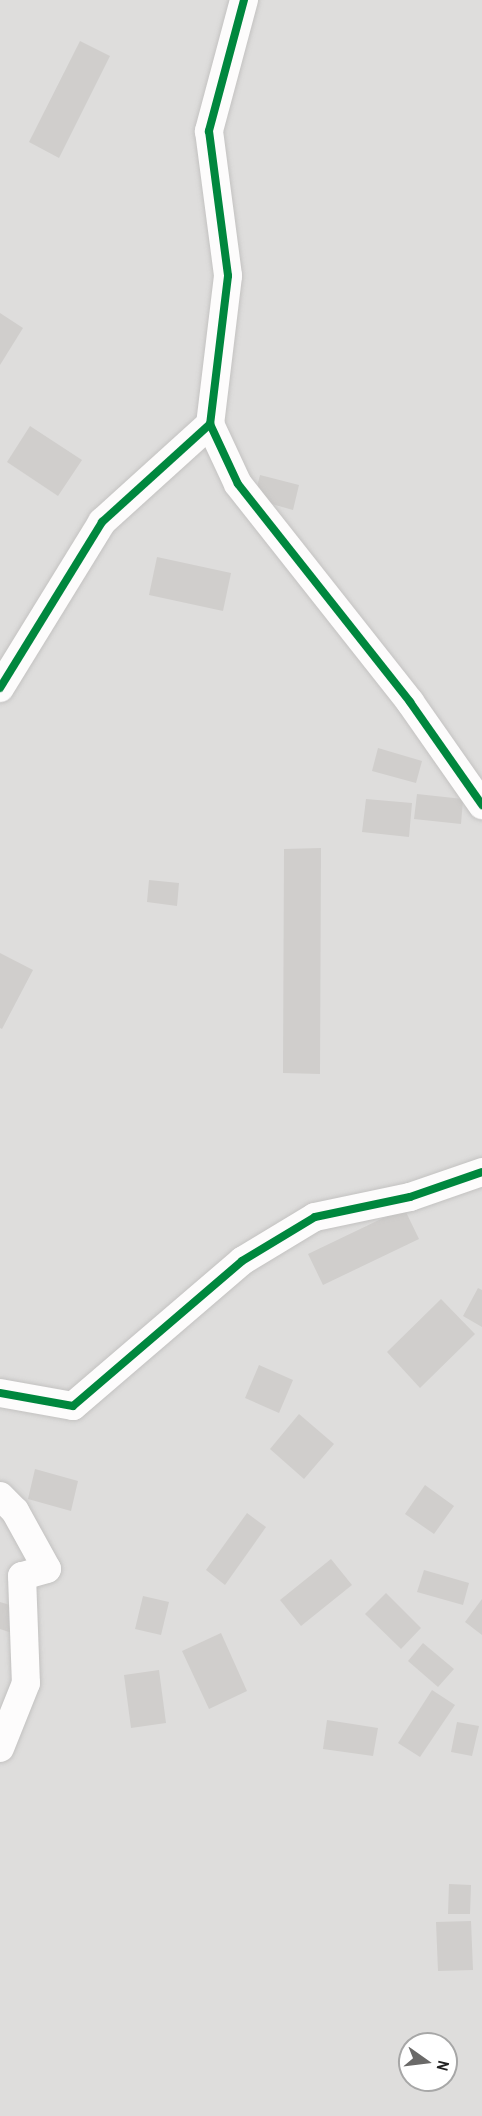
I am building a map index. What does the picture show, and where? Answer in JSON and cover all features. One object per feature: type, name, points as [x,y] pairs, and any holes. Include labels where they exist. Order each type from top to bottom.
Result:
[{"type":"street","points":[[244,0],[208,131],[228,276],[210,424],[238,484],[410,702],[482,805]]},
{"type":"street","points":[[0,688],[102,522],[210,424]]},
{"type":"street","points":[[0,1393],[74,1406],[242,1261],[315,1217],[410,1197],[482,1172]]},
{"type":"street","points":[[0,1496],[15,1511],[47,1569],[22,1576],[26,1683],[0,1748]]},
{"type":"shaded area","points":[[0,0],[482,0],[482,2116],[0,2116]]},
{"type":"building","points":[[80,41],[110,56],[59,158],[29,142]]},
{"type":"building","points":[[0,313],[23,328],[0,365]]},
{"type":"building","points":[[30,426],[82,460],[58,496],[7,462]]},
{"type":"building","points":[[260,475],[299,485],[293,510],[254,499]]},
{"type":"building","points":[[157,557],[231,573],[223,611],[149,595]]},
{"type":"building","points":[[378,748],[422,761],[416,783],[372,771]]},
{"type":"building","points":[[417,794],[463,799],[461,824],[414,819]]},
{"type":"building","points":[[366,799],[412,803],[409,837],[362,832]]},
{"type":"building","points":[[321,848],[320,1074],[283,1073],[284,849]]},
{"type":"building","points":[[149,880],[179,883],[177,906],[147,902]]},
{"type":"building","points":[[0,953],[33,970],[2,1029],[0,1028]]},
{"type":"building","points":[[404,1208],[419,1239],[323,1285],[308,1254]]},
{"type":"building","points":[[478,1288],[482,1290],[482,1327],[463,1316]]},
{"type":"building","points":[[441,1299],[475,1334],[420,1388],[387,1352]]},
{"type":"building","points":[[259,1365],[293,1380],[279,1413],[245,1398]]},
{"type":"building","points":[[299,1414],[334,1444],[304,1479],[270,1449]]},
{"type":"building","points":[[35,1469],[78,1481],[71,1511],[28,1499]]},
{"type":"building","points":[[425,1485],[454,1506],[434,1534],[405,1514]]},
{"type":"building","points":[[247,1513],[266,1527],[225,1585],[206,1570]]},
{"type":"building","points":[[331,1559],[352,1585],[301,1626],[280,1600]]},
{"type":"building","points":[[424,1570],[469,1583],[463,1605],[417,1592]]},
{"type":"building","points":[[386,1593],[421,1628],[401,1649],[365,1614]]},
{"type":"building","points":[[143,1596],[169,1602],[161,1635],[135,1629]]},
{"type":"building","points":[[482,1599],[482,1635],[465,1622]]},
{"type":"building","points":[[0,1602],[26,1610],[18,1635],[0,1629]]},
{"type":"building","points":[[221,1633],[247,1691],[209,1709],[182,1651]]},
{"type":"building","points":[[423,1643],[454,1669],[438,1687],[408,1661]]},
{"type":"building","points":[[159,1670],[166,1723],[131,1728],[124,1675]]},
{"type":"building","points":[[432,1690],[455,1705],[420,1757],[398,1743]]},
{"type":"building","points":[[327,1720],[378,1728],[373,1756],[323,1749]]},
{"type":"building","points":[[457,1722],[479,1726],[472,1756],[451,1752]]},
{"type":"building","points":[[449,1884],[471,1885],[470,1914],[448,1914]]},
{"type":"building","points":[[471,1921],[473,1970],[438,1971],[436,1922]]},
{"type":"cycle path","points":[[244,0],[209,131],[228,276],[210,424],[238,484],[410,702],[482,805]]},
{"type":"cycle path","points":[[0,688],[102,522],[210,424]]},
{"type":"cycle path","points":[[0,1393],[73,1406],[242,1261],[315,1217],[410,1197],[482,1172]]}]
